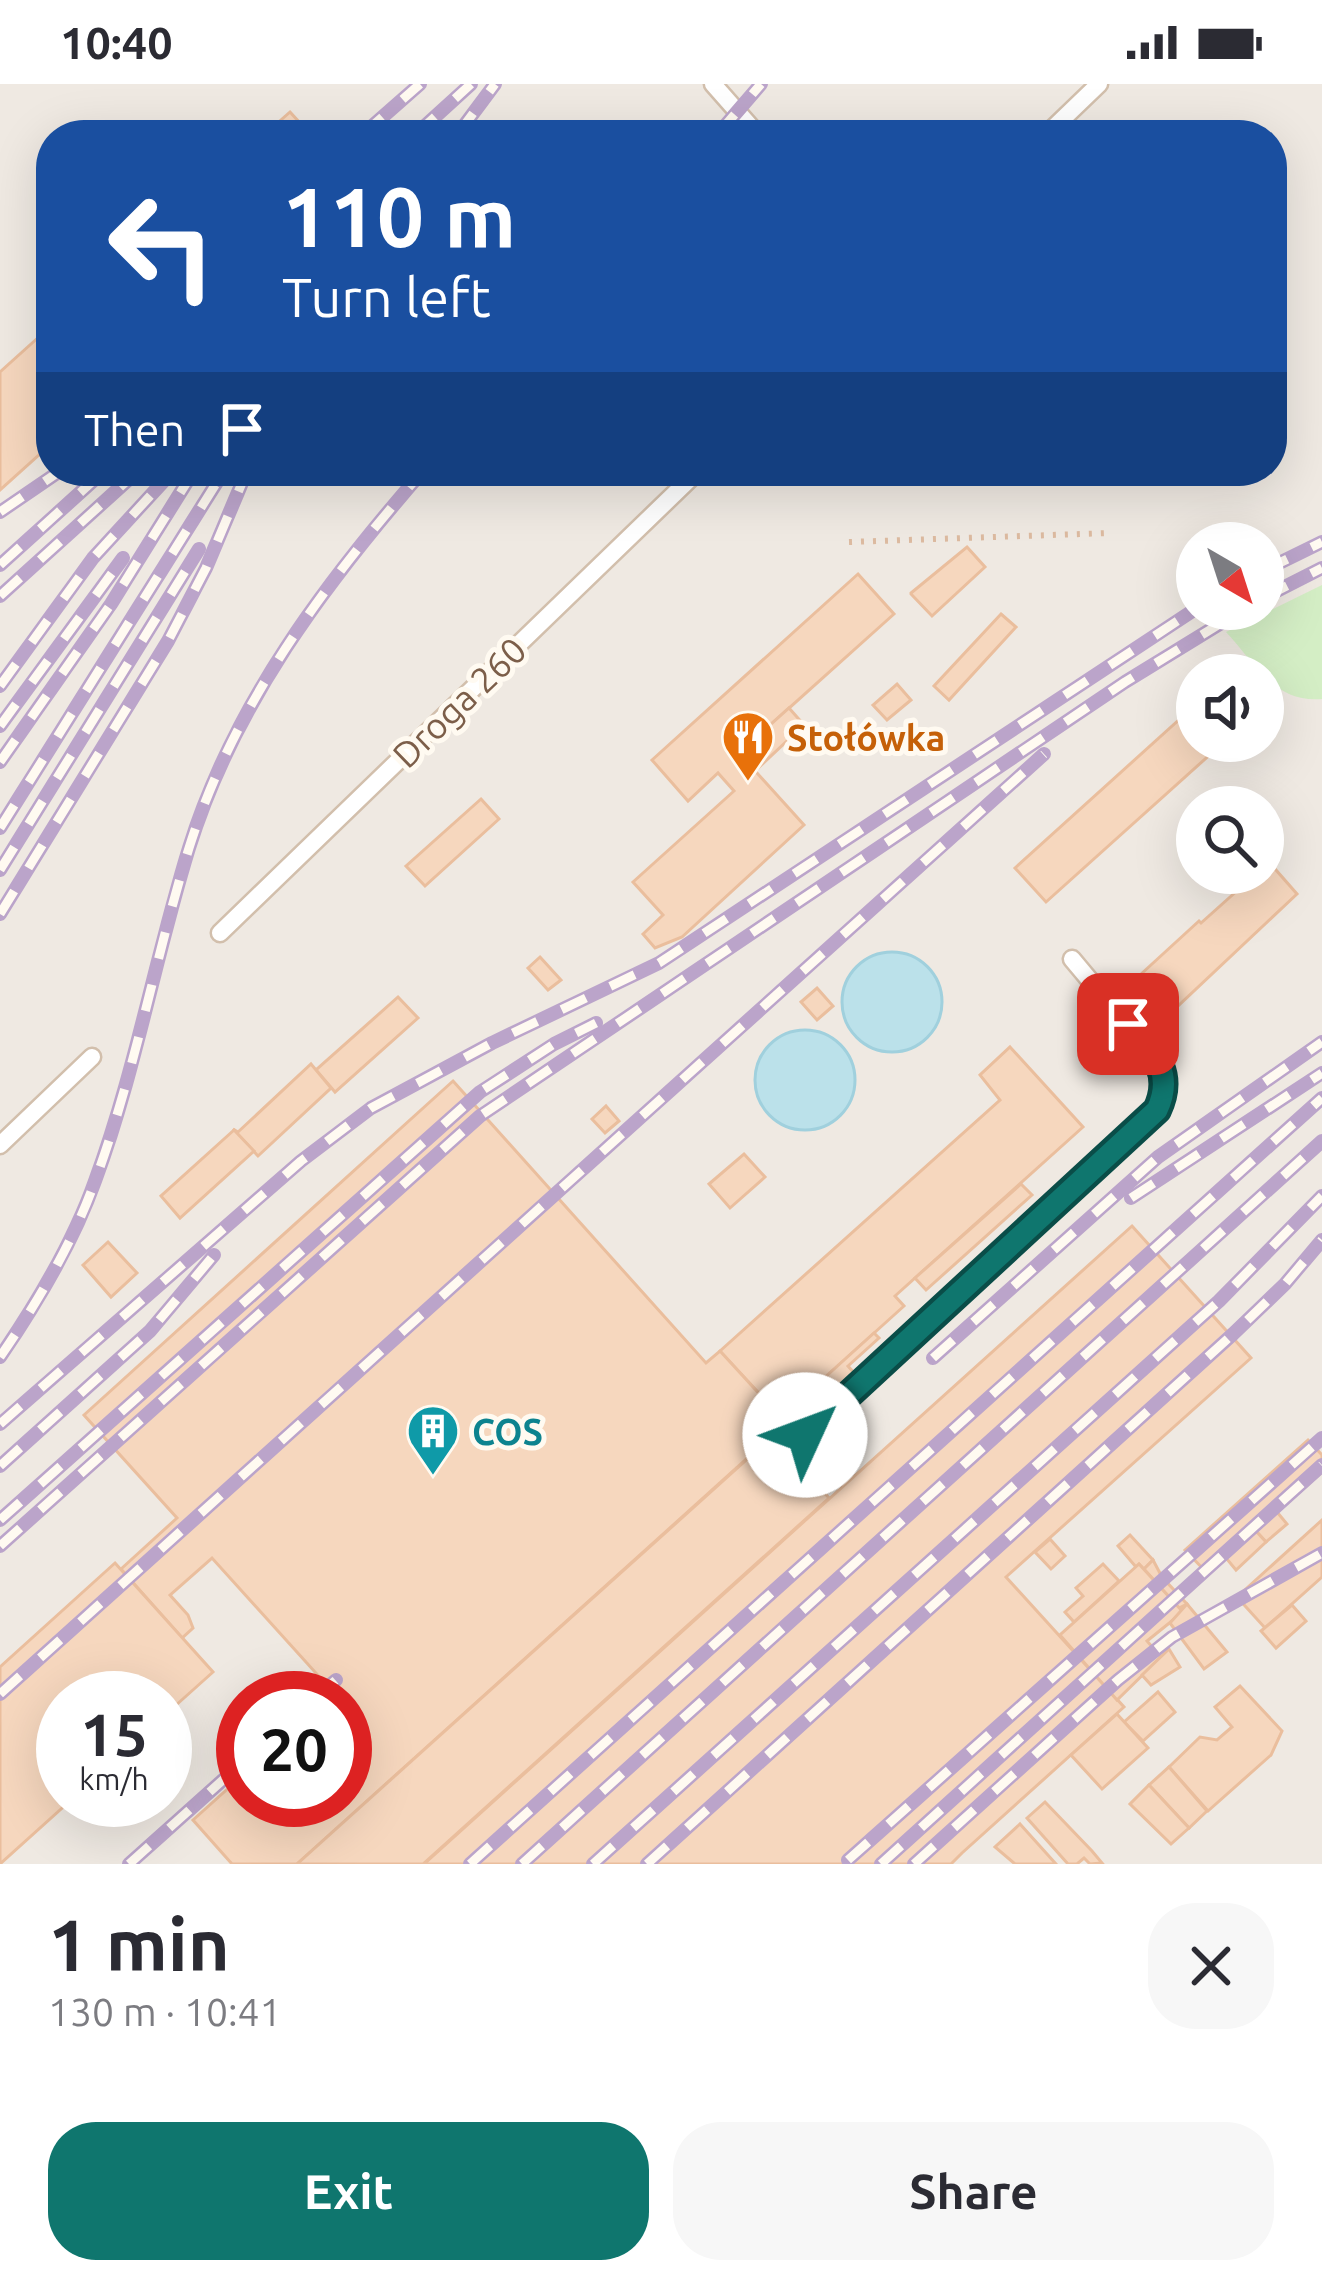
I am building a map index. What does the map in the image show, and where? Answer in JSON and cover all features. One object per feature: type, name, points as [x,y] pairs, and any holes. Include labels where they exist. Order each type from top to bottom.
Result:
[{"type":"lane","points":[[713,84],[745,120]]},
{"type":"lane","points":[[1062,120],[1099,84]]},
{"type":"lane","name":"Droga 260","points":[[220,932],[682,486]]},
{"type":"lane","points":[[805,1435],[1157,1110],[1166,1082],[1164,1069],[1072,959]]},
{"type":"lane","points":[[0,1144],[92,1057]]},
{"type":"path","points":[[850,542],[1110,533]]},
{"type":"shaded area","points":[[0,84],[1322,84],[1322,1864],[0,1864]]},
{"type":"green space","points":[[1322,585],[1322,699],[1284,691],[1284,654],[1245,654],[1226,632],[1284,630],[1284,604]]},
{"type":"water","points":[[892,952],[928,966],[942,1002],[928,1038],[892,1052],[856,1038],[842,1002],[856,966]]},
{"type":"water","points":[[805,1030],[841,1044],[855,1080],[841,1116],[805,1130],[769,1116],[755,1080],[769,1044]]},
{"type":"building","points":[[36,340],[36,458],[0,490],[0,372]]},
{"type":"building","points":[[967,547],[985,567],[932,616],[911,593]]},
{"type":"building","points":[[858,574],[894,614],[739,753],[804,825],[682,937],[655,948],[643,934],[663,915],[633,882],[734,791],[718,773],[688,801],[652,760]]},
{"type":"building","points":[[1001,614],[1016,627],[949,700],[934,686]]},
{"type":"building","points":[[897,684],[911,700],[887,720],[873,705]]},
{"type":"building","points":[[789,708],[804,725],[755,771],[739,753]]},
{"type":"building","points":[[1176,722],[1176,762],[1202,762],[1046,902],[1015,868]]},
{"type":"building","points":[[481,799],[499,819],[425,886],[406,866]]},
{"type":"building","points":[[1284,879],[1297,894],[1161,1022],[1128,986],[1233,894],[1284,894]]},
{"type":"building","points":[[540,957],[561,980],[548,990],[528,968]]},
{"type":"building","points":[[817,988],[833,1006],[817,1020],[801,1002]]},
{"type":"building","points":[[398,997],[418,1018],[335,1092],[316,1070]]},
{"type":"building","points":[[1010,1047],[1083,1127],[895,1296],[904,1306],[781,1417],[720,1351],[1000,1100],[980,1075]]},
{"type":"building","points":[[311,1064],[331,1088],[258,1156],[233,1129],[238,1132]]},
{"type":"building","name":"COS","points":[[453,1081],[706,1363],[720,1351],[776,1412],[762,1424],[773,1435],[372,1796],[372,1671],[314,1671],[212,1558],[170,1595],[193,1628],[182,1638],[121,1569],[177,1518],[84,1415]]},
{"type":"building","points":[[606,1106],[619,1121],[605,1133],[592,1119]]},
{"type":"building","points":[[234,1130],[254,1151],[180,1218],[161,1196]]},
{"type":"building","points":[[744,1154],[765,1177],[730,1208],[709,1184]]},
{"type":"building","points":[[1021,1184],[1032,1195],[926,1290],[915,1278]]},
{"type":"building","points":[[1132,1226],[1251,1358],[1006,1577],[1124,1707],[951,1864],[424,1864]]},
{"type":"building","points":[[108,1242],[137,1273],[111,1297],[83,1265]]},
{"type":"building","points":[[874,1333],[879,1338],[848,1366],[855,1374],[793,1430],[781,1417]]},
{"type":"building","points":[[773,1436],[829,1498],[423,1864],[297,1864],[338,1827],[372,1827],[372,1797]]},
{"type":"building","points":[[1308,1440],[1322,1455],[1322,1472],[1208,1574],[1185,1550]]},
{"type":"building","points":[[1277,1512],[1287,1524],[1266,1542],[1256,1531]]},
{"type":"building","points":[[1322,1520],[1322,1577],[1265,1628],[1237,1597]]},
{"type":"building","points":[[1256,1531],[1266,1542],[1236,1570],[1226,1558]]},
{"type":"building","points":[[1130,1535],[1153,1560],[1144,1569],[1139,1564],[1136,1567],[1118,1546]]},
{"type":"building","points":[[1050,1539],[1065,1556],[1051,1569],[1035,1552]]},
{"type":"building","points":[[1153,1560],[1187,1604],[1179,1608],[1144,1569]]},
{"type":"building","points":[[115,1563],[213,1672],[192,1691],[192,1671],[36,1671],[36,1827],[41,1827],[0,1864],[0,1667]]},
{"type":"building","points":[[1103,1564],[1119,1581],[1074,1622],[1065,1612],[1083,1596],[1076,1588]]},
{"type":"building","points":[[1139,1564],[1183,1612],[1147,1641],[1161,1657],[1117,1700],[1060,1635]]},
{"type":"building","points":[[1187,1604],[1227,1652],[1204,1669],[1170,1623]]},
{"type":"building","points":[[1292,1605],[1306,1621],[1276,1648],[1261,1631]]},
{"type":"building","points":[[1169,1649],[1180,1667],[1151,1685],[1142,1675]]},
{"type":"building","points":[[1240,1686],[1282,1731],[1271,1755],[1208,1811],[1169,1767],[1200,1737],[1217,1740],[1232,1727],[1215,1707]]},
{"type":"building","points":[[1158,1692],[1175,1712],[1143,1741],[1124,1722]]},
{"type":"building","points":[[1117,1714],[1148,1748],[1102,1789],[1071,1755]]},
{"type":"building","points":[[1169,1767],[1207,1811],[1189,1828],[1149,1785]]},
{"type":"building","points":[[1149,1785],[1189,1828],[1171,1844],[1130,1804]]},
{"type":"building","name":"COS","points":[[216,1799],[216,1827],[338,1827],[297,1864],[232,1864],[193,1820]]},
{"type":"building","points":[[1045,1802],[1102,1863],[1090,1864],[1084,1858],[1068,1864],[1027,1818]]},
{"type":"building","points":[[1020,1824],[1056,1864],[1015,1864],[995,1847]]},
{"type":"railway","points":[[379,120],[420,84]]},
{"type":"railway","points":[[431,120],[471,84]]},
{"type":"railway","points":[[468,120],[495,84]]},
{"type":"railway","points":[[730,120],[761,84]]},
{"type":"railway","points":[[0,512],[38,486]]},
{"type":"railway","points":[[0,565],[87,486]]},
{"type":"railway","points":[[0,596],[121,486]]},
{"type":"railway","points":[[0,686],[93,558],[159,486]]},
{"type":"railway","points":[[0,762],[111,604],[185,486]]},
{"type":"railway","points":[[0,828],[215,486]]},
{"type":"railway","points":[[0,914],[168,641],[241,486]]},
{"type":"railway","points":[[0,1357],[53,1272],[95,1181],[122,1099],[189,848],[231,744],[286,648],[351,557],[410,486]]},
{"type":"railway","points":[[1284,561],[1322,542]]},
{"type":"railway","points":[[0,870],[199,549]]},
{"type":"railway","points":[[0,726],[123,558]]},
{"type":"railway","points":[[1284,587],[1322,568]]},
{"type":"railway","points":[[0,1424],[301,1161],[371,1108],[492,1043],[659,963],[1176,622]]},
{"type":"railway","points":[[0,1546],[480,1116],[1125,682],[1210,630]]},
{"type":"railway","points":[[0,1694],[1044,754]]},
{"type":"railway","points":[[0,1520],[480,1092],[596,1023]]},
{"type":"railway","points":[[933,1358],[1158,1157],[1322,1042]]},
{"type":"railway","points":[[1131,1198],[1322,1073]]},
{"type":"railway","points":[[470,1864],[1322,1098]]},
{"type":"railway","points":[[522,1864],[1322,1141]]},
{"type":"railway","points":[[593,1864],[1219,1301],[1322,1196]]},
{"type":"railway","points":[[647,1864],[1233,1334],[1322,1240]]},
{"type":"railway","points":[[0,1466],[150,1331],[214,1255]]},
{"type":"railway","points":[[848,1860],[1322,1438]]},
{"type":"railway","points":[[881,1864],[1322,1465]]},
{"type":"railway","points":[[914,1864],[1172,1637],[1322,1553]]},
{"type":"railway","points":[[129,1864],[216,1786]]},
{"type":"place","name":"Stołówka","points":[[748,783]]},
{"type":"place","name":"COS","points":[[433,1477]]},
{"type":"route","points":[[805,1435],[1157,1110],[1166,1082],[1164,1069],[1128,1024]]}]
